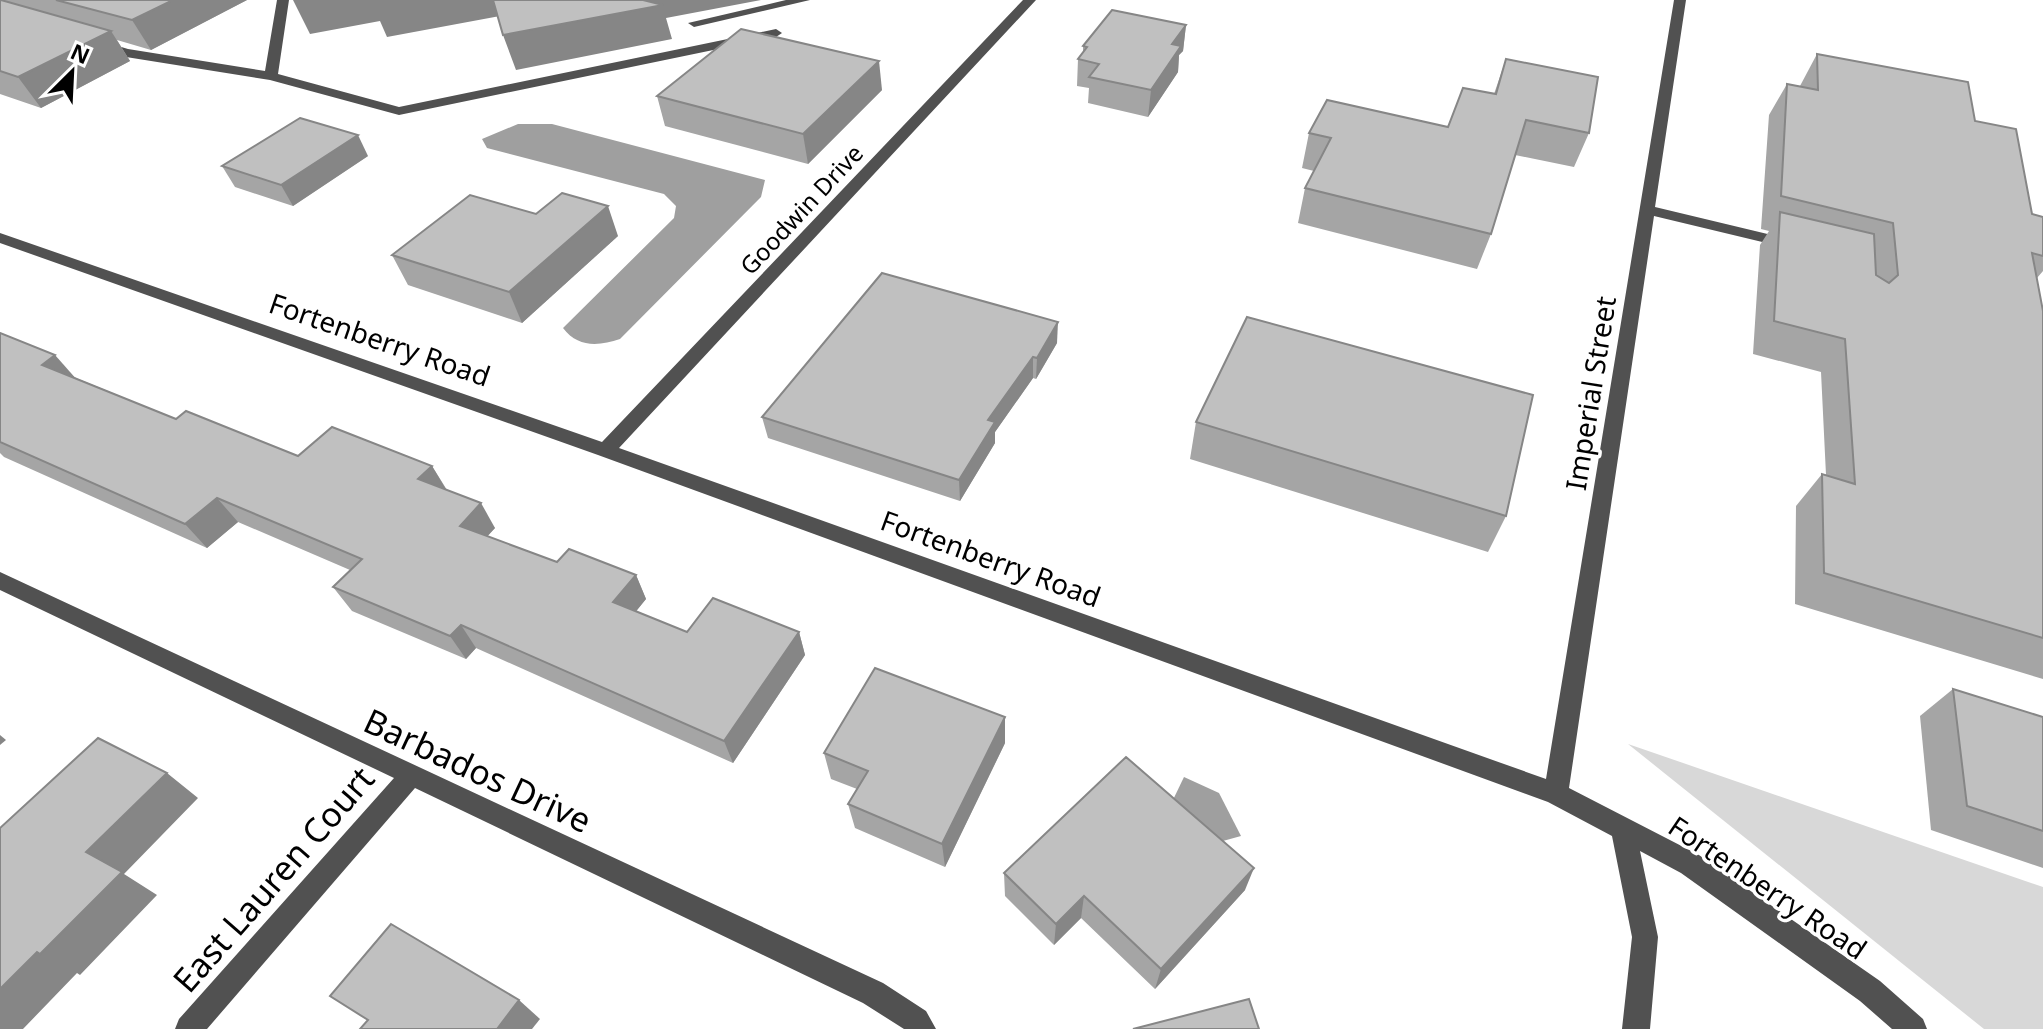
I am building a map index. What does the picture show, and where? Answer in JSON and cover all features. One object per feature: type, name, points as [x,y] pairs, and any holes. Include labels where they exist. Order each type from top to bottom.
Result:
[{"type":"street","points":[[271,76],[283,0]]},
{"type":"street","points":[[694,23],[804,0]]},
{"type":"street","name":"Goodwin Drive","points":[[605,450],[1030,0]]},
{"type":"street","name":"Imperial Street","points":[[1556,794],[1680,0]]},
{"type":"street","points":[[84,40],[126,53],[271,76],[399,111],[776,33]]},
{"type":"street","points":[[1647,210],[1801,246]]},
{"type":"street","name":"Fortenberry Road","points":[[0,238],[605,450],[1556,794],[1690,864],[1870,991],[1913,1029]]},
{"type":"street","name":"Barbados Drive","points":[[0,580],[410,777],[873,993],[916,1021],[922,1029]]},
{"type":"street","name":"East Lauren Court","points":[[189,1029],[410,777]]},
{"type":"street","points":[[1623,829],[1645,937],[1636,1029]]},
{"type":"shaded area","points":[[518,124],[552,124],[765,180],[761,197],[620,339],[597,344],[582,342],[563,328],[674,218],[676,206],[664,194],[487,148],[482,139]]},
{"type":"shaded area","points":[[1628,744],[2043,887],[2043,1029],[1984,1029]]},
{"type":"shaded area","points":[[1184,777],[1219,793],[1241,836],[1212,844],[1171,804]]},
{"type":"building","points":[[0,0],[111,31],[18,77],[0,71]]},
{"type":"building","points":[[56,0],[173,0],[132,20]]},
{"type":"building","points":[[493,0],[643,0],[663,5],[503,35]]},
{"type":"building","points":[[1112,10],[1186,25],[1172,44],[1181,46],[1151,90],[1089,77],[1099,64],[1078,59],[1087,47],[1083,46]]},
{"type":"building","points":[[741,29],[879,61],[803,134],[657,96]]},
{"type":"building","points":[[1817,54],[1968,82],[1975,121],[2016,129],[2032,214],[2043,217],[2043,256],[2032,253],[2043,311],[2043,638],[1824,573],[1822,474],[1855,484],[1845,339],[1774,321],[1780,212],[1874,234],[1876,275],[1889,283],[1898,275],[1893,223],[1781,196],[1787,84],[1818,90]]},
{"type":"building","points":[[1506,59],[1598,77],[1589,133],[1526,120],[1491,234],[1305,188],[1331,138],[1309,133],[1327,100],[1448,127],[1463,88],[1496,94]]},
{"type":"building","points":[[300,118],[358,135],[281,185],[222,166]]},
{"type":"building","points":[[562,193],[608,206],[509,292],[392,255],[470,195],[536,214]]},
{"type":"building","points":[[882,273],[1058,322],[1037,358],[1033,357],[988,420],[995,422],[959,480],[762,417]]},
{"type":"building","points":[[1247,317],[1533,395],[1506,516],[1196,422]]},
{"type":"building","points":[[0,333],[55,355],[42,365],[176,419],[186,411],[298,456],[332,427],[432,466],[418,479],[481,503],[460,526],[557,562],[569,549],[636,575],[613,602],[687,632],[713,598],[799,632],[724,741],[461,625],[450,636],[333,587],[362,559],[217,498],[185,524],[0,442]]},
{"type":"building","points":[[875,668],[1005,717],[942,844],[848,804],[868,771],[824,753]]},
{"type":"building","points":[[1953,689],[2043,717],[2043,831],[1967,806]]},
{"type":"building","points":[[98,738],[167,773],[86,852],[122,872],[40,954],[37,952],[0,989],[0,828]]},
{"type":"building","points":[[1126,757],[1254,868],[1161,969],[1084,896],[1056,924],[1004,873]]},
{"type":"building","points":[[391,924],[519,1000],[497,1029],[360,1029],[368,1020],[330,996]]},
{"type":"building","points":[[1249,999],[1259,1029],[1133,1029]]}]
